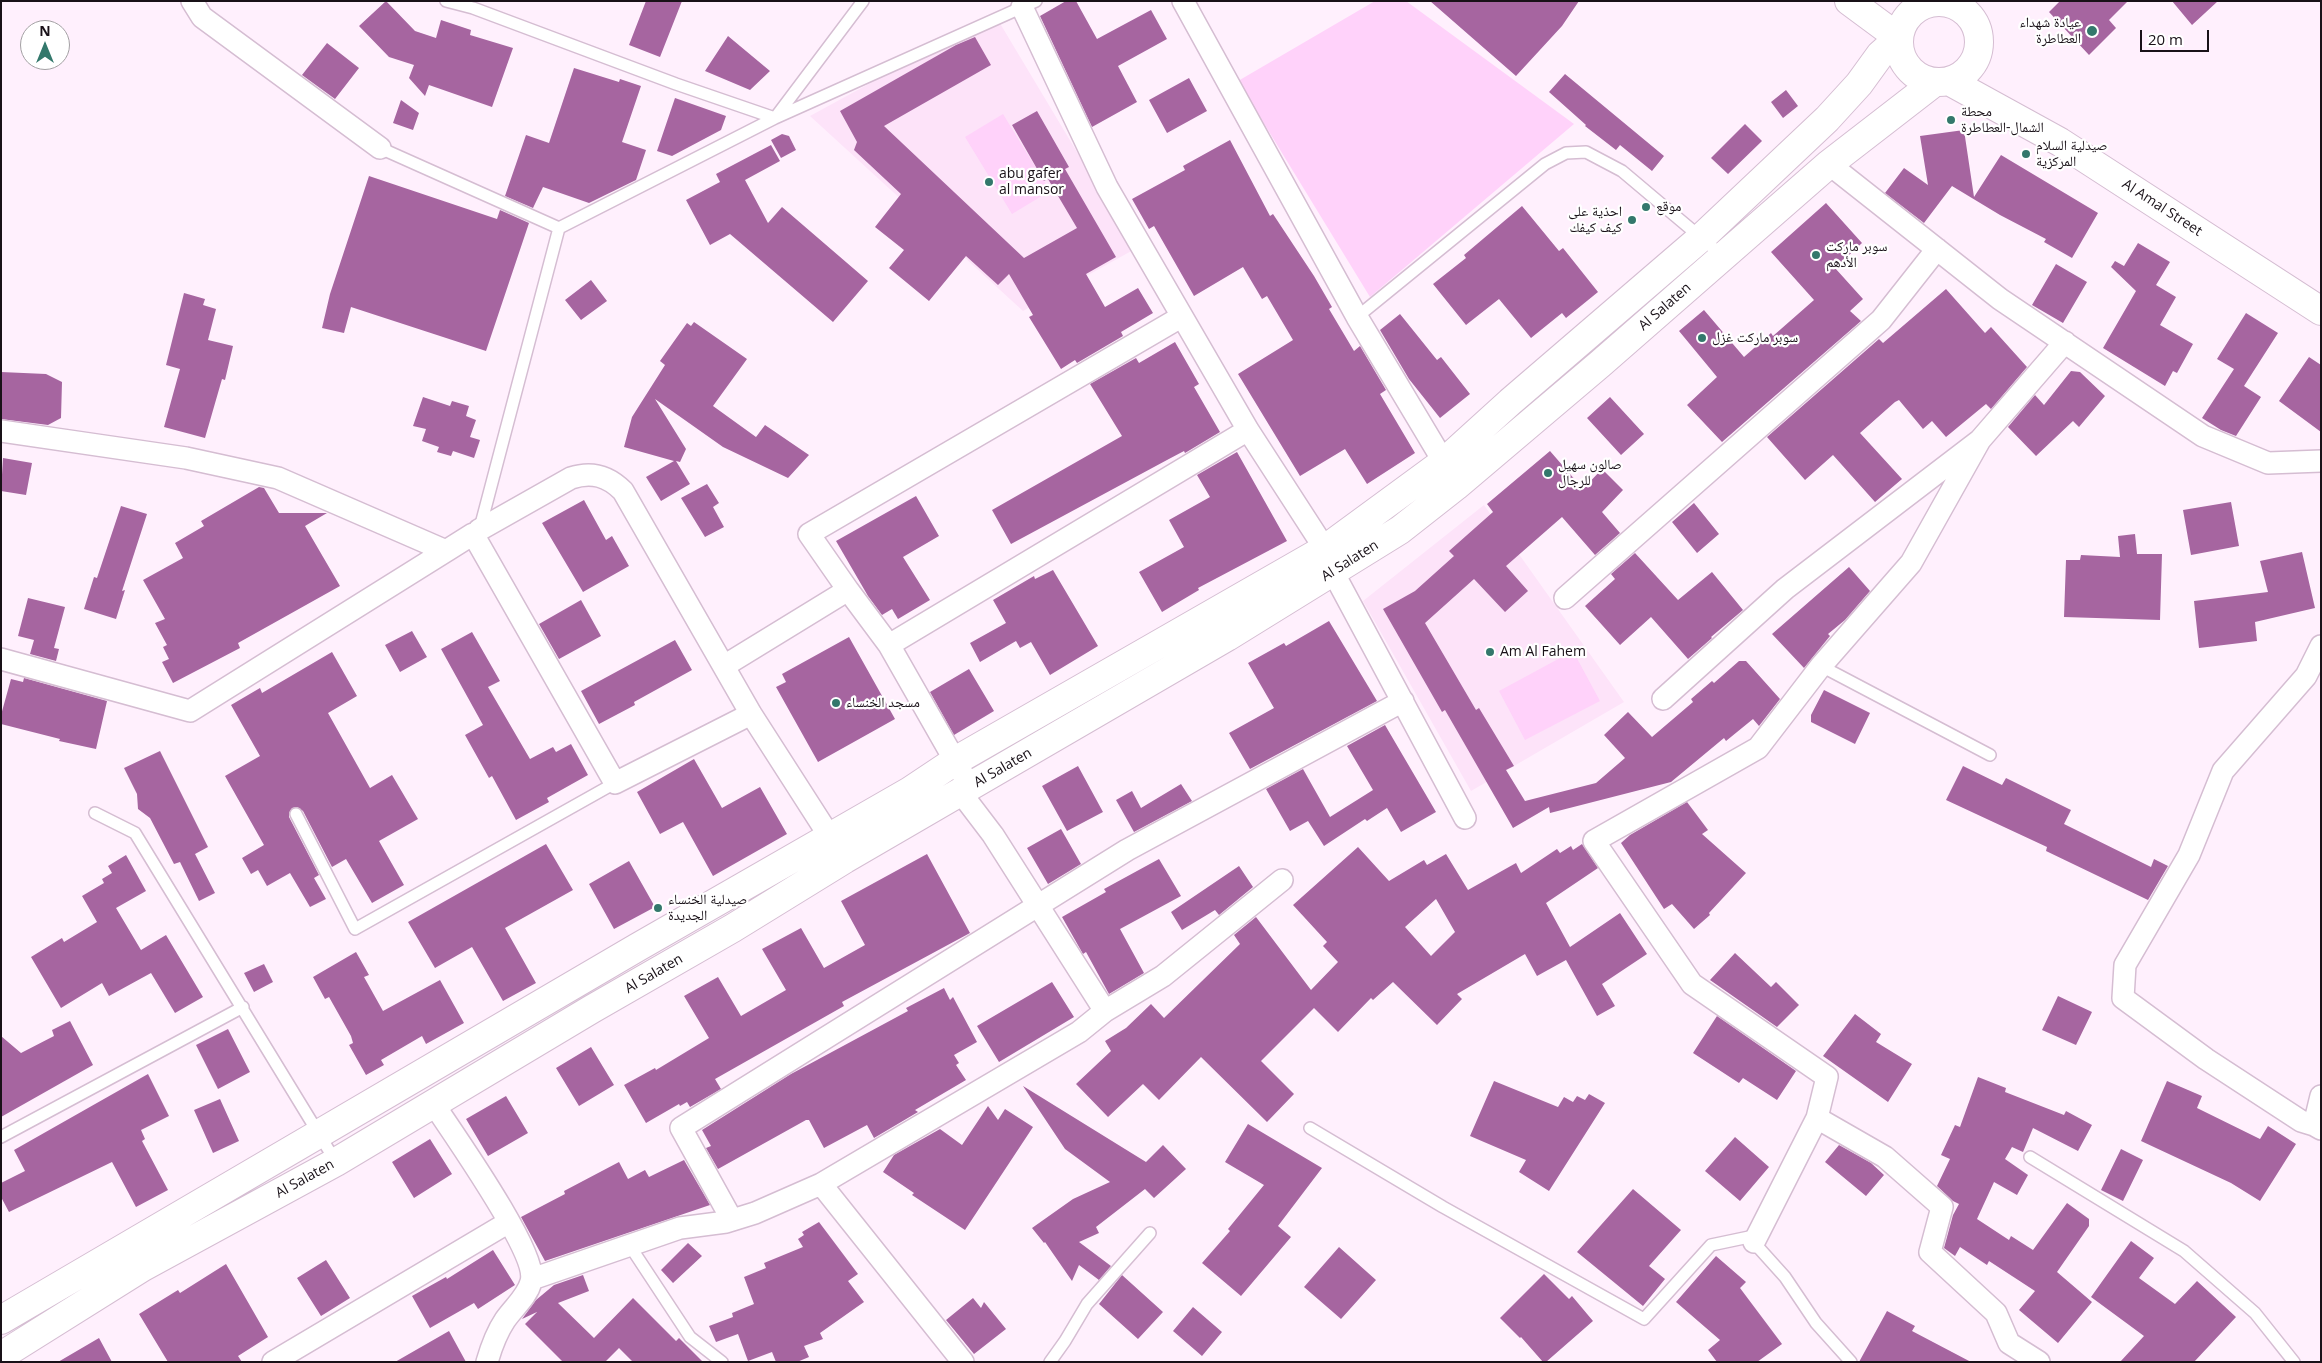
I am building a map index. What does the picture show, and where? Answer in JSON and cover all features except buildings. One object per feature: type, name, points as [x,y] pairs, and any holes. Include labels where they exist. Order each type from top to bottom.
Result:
[{"type":"main road","points":[[1849,1],[1899,38]]},
{"type":"main road","points":[[1944,1],[1957,6],[1968,14],[1979,40],[1978,53],[1972,66],[1962,75],[1942,81],[1923,78],[1912,72],[1904,62],[1899,50],[1899,38],[1905,20],[1918,7],[1930,2],[1944,1]]},
{"type":"main road","name":"Al Salaten","points":[[1,1320],[99,1261],[910,791],[956,762],[1329,560],[1400,530],[1451,473],[1510,402],[1702,237],[1827,119],[1859,84],[1880,55],[1899,38]]},
{"type":"main road","name":"Al Salaten","points":[[1451,473],[1724,257],[1829,164],[1942,81]]},
{"type":"main road","name":"Al Amal Street","points":[[1942,81],[2060,142],[2321,311]]},
{"type":"main road","name":"Al Salaten","points":[[1,1356],[143,1268],[336,1162],[433,1103],[733,928],[844,859],[1227,637],[1329,560]]},
{"type":"street","points":[[192,1],[202,17],[380,148]]},
{"type":"street","points":[[1183,1],[1357,317],[1451,473]]},
{"type":"street","points":[[1029,4],[1107,187],[1248,430],[1329,560],[1465,818]]},
{"type":"street","points":[[1829,164],[2000,299],[2203,436],[2268,463],[2321,461]]},
{"type":"street","points":[[1565,598],[1881,320],[1937,249]]},
{"type":"street","points":[[1105,1011],[966,790],[956,762],[889,645],[809,534],[1181,317]]},
{"type":"street","points":[[1754,1242],[1817,1118],[1827,1077],[1692,984],[1594,841],[1758,748],[1821,666],[1910,564],[1980,440],[2065,342]]},
{"type":"street","points":[[1,430],[186,458],[278,478],[446,551]]},
{"type":"street","points":[[889,645],[1248,430]]},
{"type":"street","points":[[1663,699],[1786,589],[1980,440]]},
{"type":"street","points":[[1,659],[190,711],[476,532],[571,478],[589,474],[607,479],[623,491],[751,714],[844,859]]},
{"type":"street","points":[[476,532],[615,783],[751,714]]},
{"type":"street","points":[[724,666],[848,590]]},
{"type":"street","points":[[2321,646],[2306,676],[2223,771],[2189,855],[2125,965],[2123,998],[2206,1059],[2301,1122],[2318,1127],[2321,1096]]},
{"type":"street","points":[[732,1220],[680,1128],[1127,850],[1402,701]]},
{"type":"street","points":[[532,1279],[680,1228],[732,1220],[755,1213],[821,1184],[1079,1032],[1105,1011],[1163,976],[1282,880]]},
{"type":"street","points":[[433,1103],[509,1222],[524,1248],[531,1268],[532,1279],[528,1290],[504,1321],[492,1358]]},
{"type":"street","points":[[1817,1118],[1885,1157],[1942,1207],[1930,1252],[1996,1313],[2009,1343],[2039,1362]]},
{"type":"street","points":[[821,1184],[963,1362]]},
{"type":"street","points":[[273,1362],[509,1222]]},
{"type":"lane","points":[[446,1],[473,8],[676,84],[776,118]]},
{"type":"lane","points":[[776,118],[863,1]]},
{"type":"lane","points":[[476,532],[560,228],[776,118],[1029,4]]},
{"type":"lane","points":[[380,148],[560,228]]},
{"type":"lane","points":[[1357,317],[1545,164],[1566,153],[1586,152],[1622,171],[1724,257]]},
{"type":"lane","points":[[1821,666],[1990,755]]},
{"type":"lane","points":[[296,814],[355,929],[615,783]]},
{"type":"lane","points":[[95,814],[135,833],[336,1162]]},
{"type":"lane","points":[[1,1137],[243,1007]]},
{"type":"lane","points":[[1310,1128],[1443,1208],[1644,1320],[1711,1245],[1750,1237],[1785,1277],[1816,1323],[1851,1362]]},
{"type":"lane","points":[[2030,1157],[2184,1251],[2255,1313],[2294,1362]]},
{"type":"lane","points":[[1050,1362],[1087,1304],[1150,1233]]},
{"type":"lane","points":[[630,1246],[690,1338],[722,1362]]},
{"type":"shaded area","points":[[1375,1],[1406,1],[1574,124],[1370,297],[1238,81]]},
{"type":"shaded area","name":"abu gafer al mansor","points":[[995,15],[1135,249],[1023,311],[810,116]]},
{"type":"shaded area","points":[[1003,114],[1050,191],[1012,214],[965,137]]},
{"type":"shaded area","name":"Am Al Fahem","points":[[1484,505],[1624,702],[1471,791],[1363,601]]},
{"type":"shaded area","points":[[1573,651],[1600,701],[1525,740],[1499,691]]},
{"type":"place","name":"عيادة شهداء العطاطرة","points":[[2092,31]]},
{"type":"place","name":"محطة الشمال-العطاطرة","points":[[1951,120]]},
{"type":"place","name":"صيدلية السلام المركزية","points":[[2026,154]]},
{"type":"place","name":"abu gafer al mansor","points":[[989,182]]},
{"type":"place","name":"موقع","points":[[1646,207]]},
{"type":"place","name":"احذية على كيف كيفك","points":[[1632,220]]},
{"type":"place","name":"سوبر ماركت الأدهم","points":[[1816,255]]},
{"type":"place","name":"سوبر ماركت غزل","points":[[1702,338]]},
{"type":"place","name":"صالون سهيل للرجال","points":[[1548,473]]},
{"type":"place","name":"Am Al Fahem","points":[[1490,652]]},
{"type":"place","name":"مسجد الخنساء","points":[[836,703]]},
{"type":"place","name":"صيدلية الخنساء الجديدة","points":[[658,908]]}]
